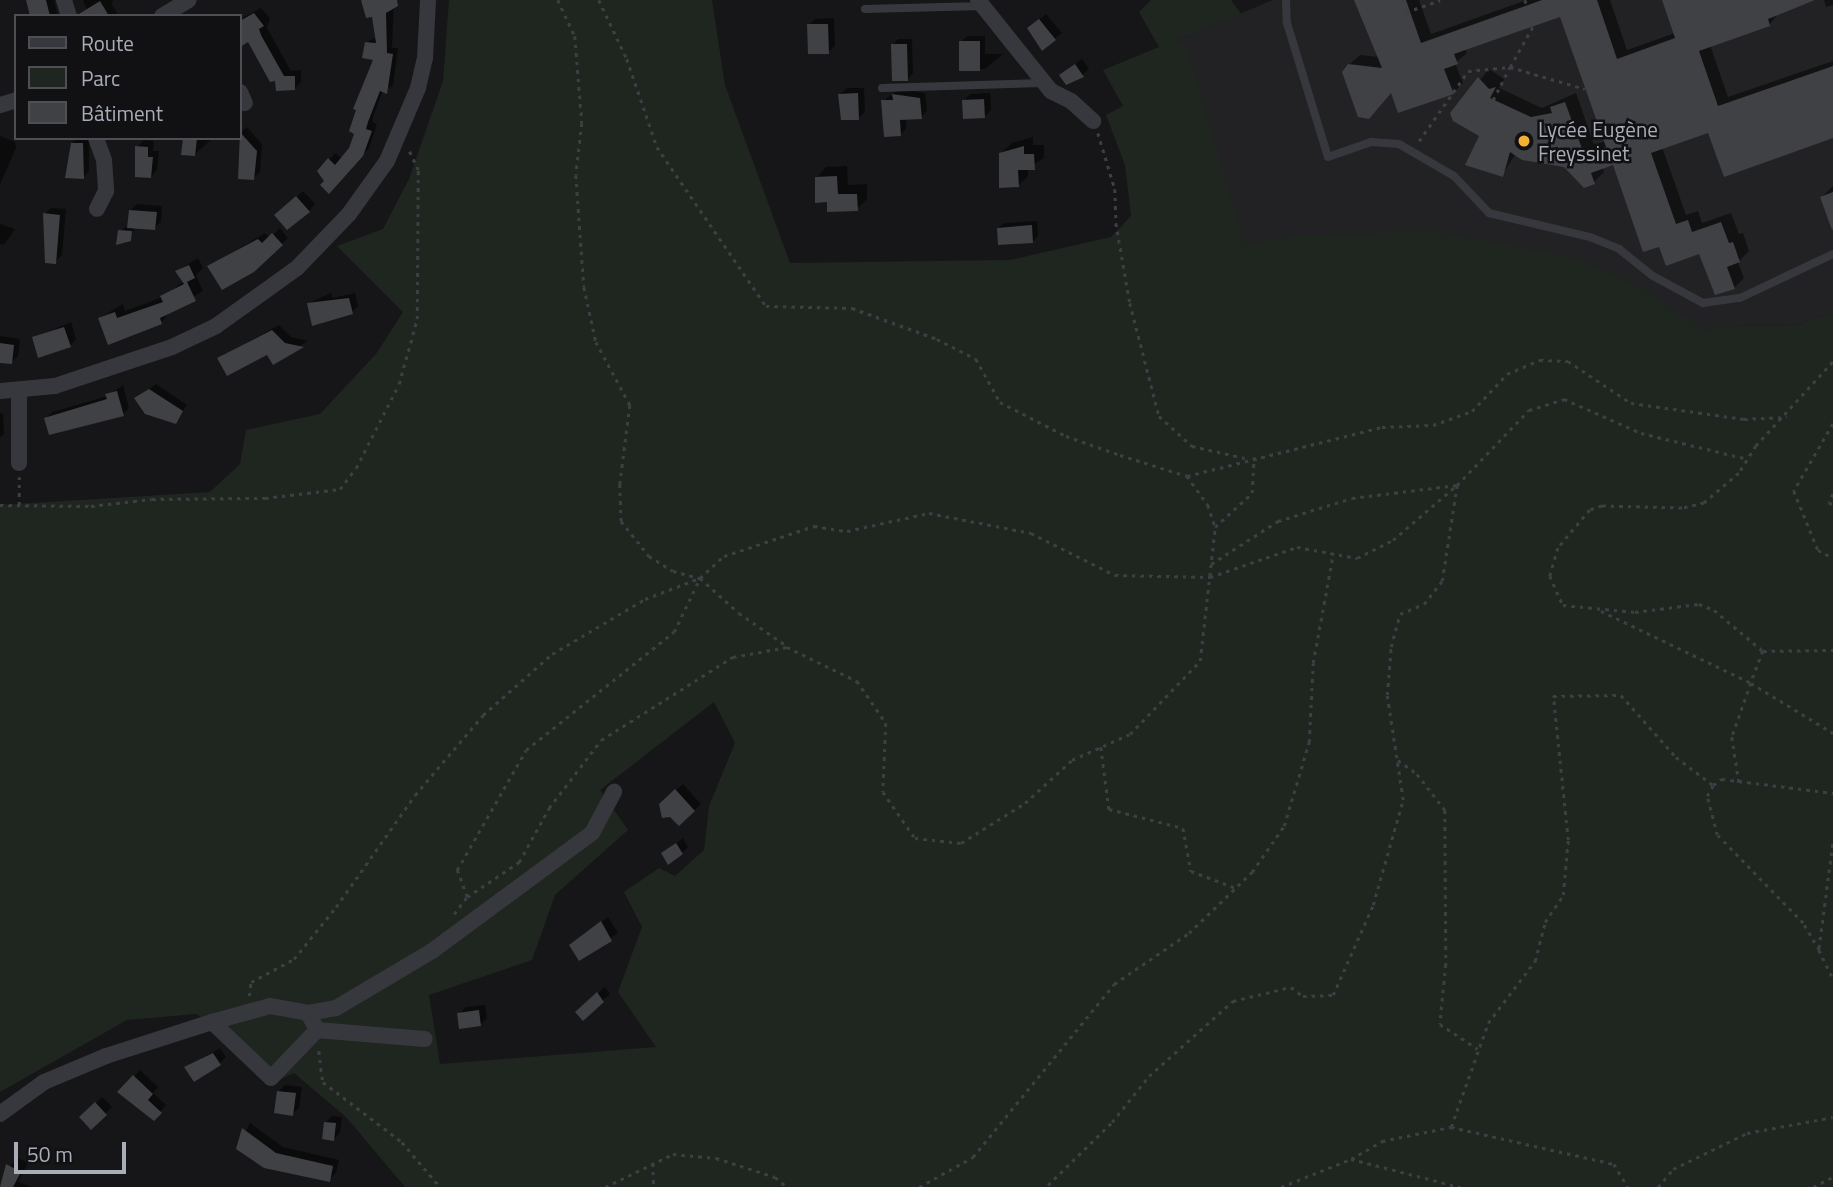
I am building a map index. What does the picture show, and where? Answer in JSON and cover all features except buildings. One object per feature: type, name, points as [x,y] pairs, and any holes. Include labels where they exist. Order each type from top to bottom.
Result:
[{"type":"street","points":[[171,14],[190,0]]},
{"type":"street","points":[[0,390],[19,392],[122,366],[216,326],[324,242],[366,192],[401,132],[425,58],[428,0]]},
{"type":"street","points":[[981,3],[1044,83],[1093,121]]},
{"type":"street","points":[[97,140],[104,160],[106,191],[97,209]]},
{"type":"street","points":[[19,392],[19,463]]},
{"type":"street","points":[[0,1114],[44,1083],[106,1056],[212,1022],[271,1006],[308,1013],[335,1007],[432,951],[593,833],[614,792]]},
{"type":"street","points":[[308,1013],[317,1030]]},
{"type":"street","points":[[212,1022],[271,1078],[317,1030]]},
{"type":"street","points":[[317,1030],[425,1039]]},
{"type":"lane","points":[[1286,0],[1287,23],[1328,157],[1385,140],[1454,176],[1489,213],[1600,241],[1703,303],[1740,298],[1833,254]]},
{"type":"lane","points":[[865,9],[981,3]]},
{"type":"lane","points":[[882,88],[1044,83]]},
{"type":"path","points":[[558,0],[575,36],[582,123],[576,175],[584,287],[596,342],[630,405],[620,484],[621,521],[649,556],[673,571],[700,578],[790,649],[858,681],[886,723],[883,792],[915,838],[961,843],[1025,803],[1072,760],[1130,734],[1200,661],[1215,527],[1208,505],[1186,476]]},
{"type":"path","points":[[599,0],[627,59],[657,147],[766,306],[852,308],[937,339],[976,359],[1000,402],[1066,436],[1186,476],[1382,427],[1433,425],[1472,411],[1507,374],[1540,360],[1568,362],[1631,402],[1744,419],[1787,417]]},
{"type":"path","points":[[1402,0],[1406,12],[1440,0]]},
{"type":"path","points":[[1525,0],[1527,5]]},
{"type":"path","points":[[1493,100],[1533,26]]},
{"type":"path","points":[[1412,152],[1468,71],[1510,67],[1586,89]]},
{"type":"path","points":[[1093,121],[1115,189],[1116,223],[1130,303],[1159,416],[1192,446],[1248,459]]},
{"type":"path","points":[[0,505],[238,499],[340,489],[356,468],[399,384],[417,319],[418,170],[401,132]]},
{"type":"path","points":[[1833,362],[1787,417],[1704,503],[1682,508],[1616,505],[1590,510],[1558,548],[1550,576],[1563,604],[1635,611],[1699,604],[1714,610],[1763,651],[1833,650]]},
{"type":"path","points":[[246,1013],[251,982],[293,959],[336,907],[415,794],[483,715],[552,654],[645,599],[700,578],[724,556],[814,526],[846,531],[929,513],[1031,533],[1115,575],[1210,577],[1297,547],[1357,558],[1393,540],[1457,485],[1529,410],[1564,399],[1641,433],[1748,459]]},
{"type":"path","points":[[1833,424],[1794,491],[1818,550],[1833,558]]},
{"type":"path","points":[[1215,527],[1252,493],[1254,457]]},
{"type":"path","points":[[19,463],[19,506]]},
{"type":"path","points":[[1211,564],[1278,521],[1352,498],[1457,485]]},
{"type":"path","points":[[1046,1186],[1112,1122],[1149,1076],[1233,1001],[1291,987],[1303,996],[1333,995],[1373,905],[1403,800],[1387,695],[1391,648],[1400,614],[1424,604],[1442,581],[1457,485]]},
{"type":"path","points":[[1833,494],[1829,502],[1833,505]]},
{"type":"path","points":[[919,1187],[973,1157],[1114,984],[1189,933],[1236,888],[1284,826],[1309,742],[1313,663],[1333,554]]},
{"type":"path","points":[[467,897],[457,870],[526,750],[674,632],[700,578]]},
{"type":"path","points":[[1595,609],[1643,628],[1751,683],[1833,733]]},
{"type":"path","points":[[451,917],[467,897],[519,862],[549,808],[601,740],[733,657],[790,649]]},
{"type":"path","points":[[1739,782],[1732,737],[1763,651]]},
{"type":"path","points":[[1451,1127],[1488,1023],[1535,961],[1545,922],[1563,895],[1568,840],[1553,696],[1622,695],[1676,757],[1713,785]]},
{"type":"path","points":[[1101,747],[1108,809],[1184,828],[1191,871],[1236,888]]},
{"type":"path","points":[[1396,759],[1416,774],[1445,810],[1446,964],[1440,1024],[1478,1049]]},
{"type":"path","points":[[1833,793],[1722,779],[1713,785],[1707,796],[1717,835],[1803,923],[1833,979]]},
{"type":"path","points":[[1819,950],[1833,844]]},
{"type":"path","points":[[317,1030],[323,1082],[402,1142],[440,1187]]},
{"type":"path","points":[[1658,1187],[1673,1169],[1747,1133],[1833,1117]]},
{"type":"path","points":[[1281,1187],[1351,1159],[1382,1140],[1451,1127],[1614,1164],[1628,1187]]},
{"type":"path","points":[[605,1187],[673,1154],[716,1158],[775,1177],[787,1187]]},
{"type":"path","points":[[1351,1159],[1460,1187]]},
{"type":"path","points":[[653,1163],[654,1187]]},
{"type":"path","points":[[1813,1187],[1833,1177]]},
{"type":"shaded area","name":"Lycée Eugène Freyssinet","points":[[1273,0],[1833,0],[1833,312],[1794,326],[1726,325],[1706,332],[1244,245],[1186,46],[1179,47],[1177,40]]},
{"type":"green space","points":[[449,0],[712,0],[725,85],[790,263],[1010,260],[1111,237],[1131,216],[1125,165],[1106,115],[1123,106],[1103,70],[1159,47],[1139,12],[1151,0],[1231,0],[1241,14],[1177,40],[1179,46],[1186,45],[1245,245],[1295,236],[1432,231],[1581,259],[1651,293],[1706,331],[1726,325],[1794,326],[1833,312],[1833,1187],[405,1187],[346,1117],[294,1073],[269,1084],[197,1014],[127,1020],[0,1092],[0,505],[210,492],[240,464],[246,430],[320,414],[376,354],[403,312],[337,246],[383,229],[409,179],[443,81]],"holes":[[[714,702],[735,743],[709,806],[704,850],[675,876],[659,868],[624,892],[642,927],[618,992],[656,1047],[440,1064],[429,995],[532,960],[555,895],[628,830],[600,790]]]},
{"type":"place","name":"Lycée Eugène Freyssinet","points":[[1524,141]]}]
